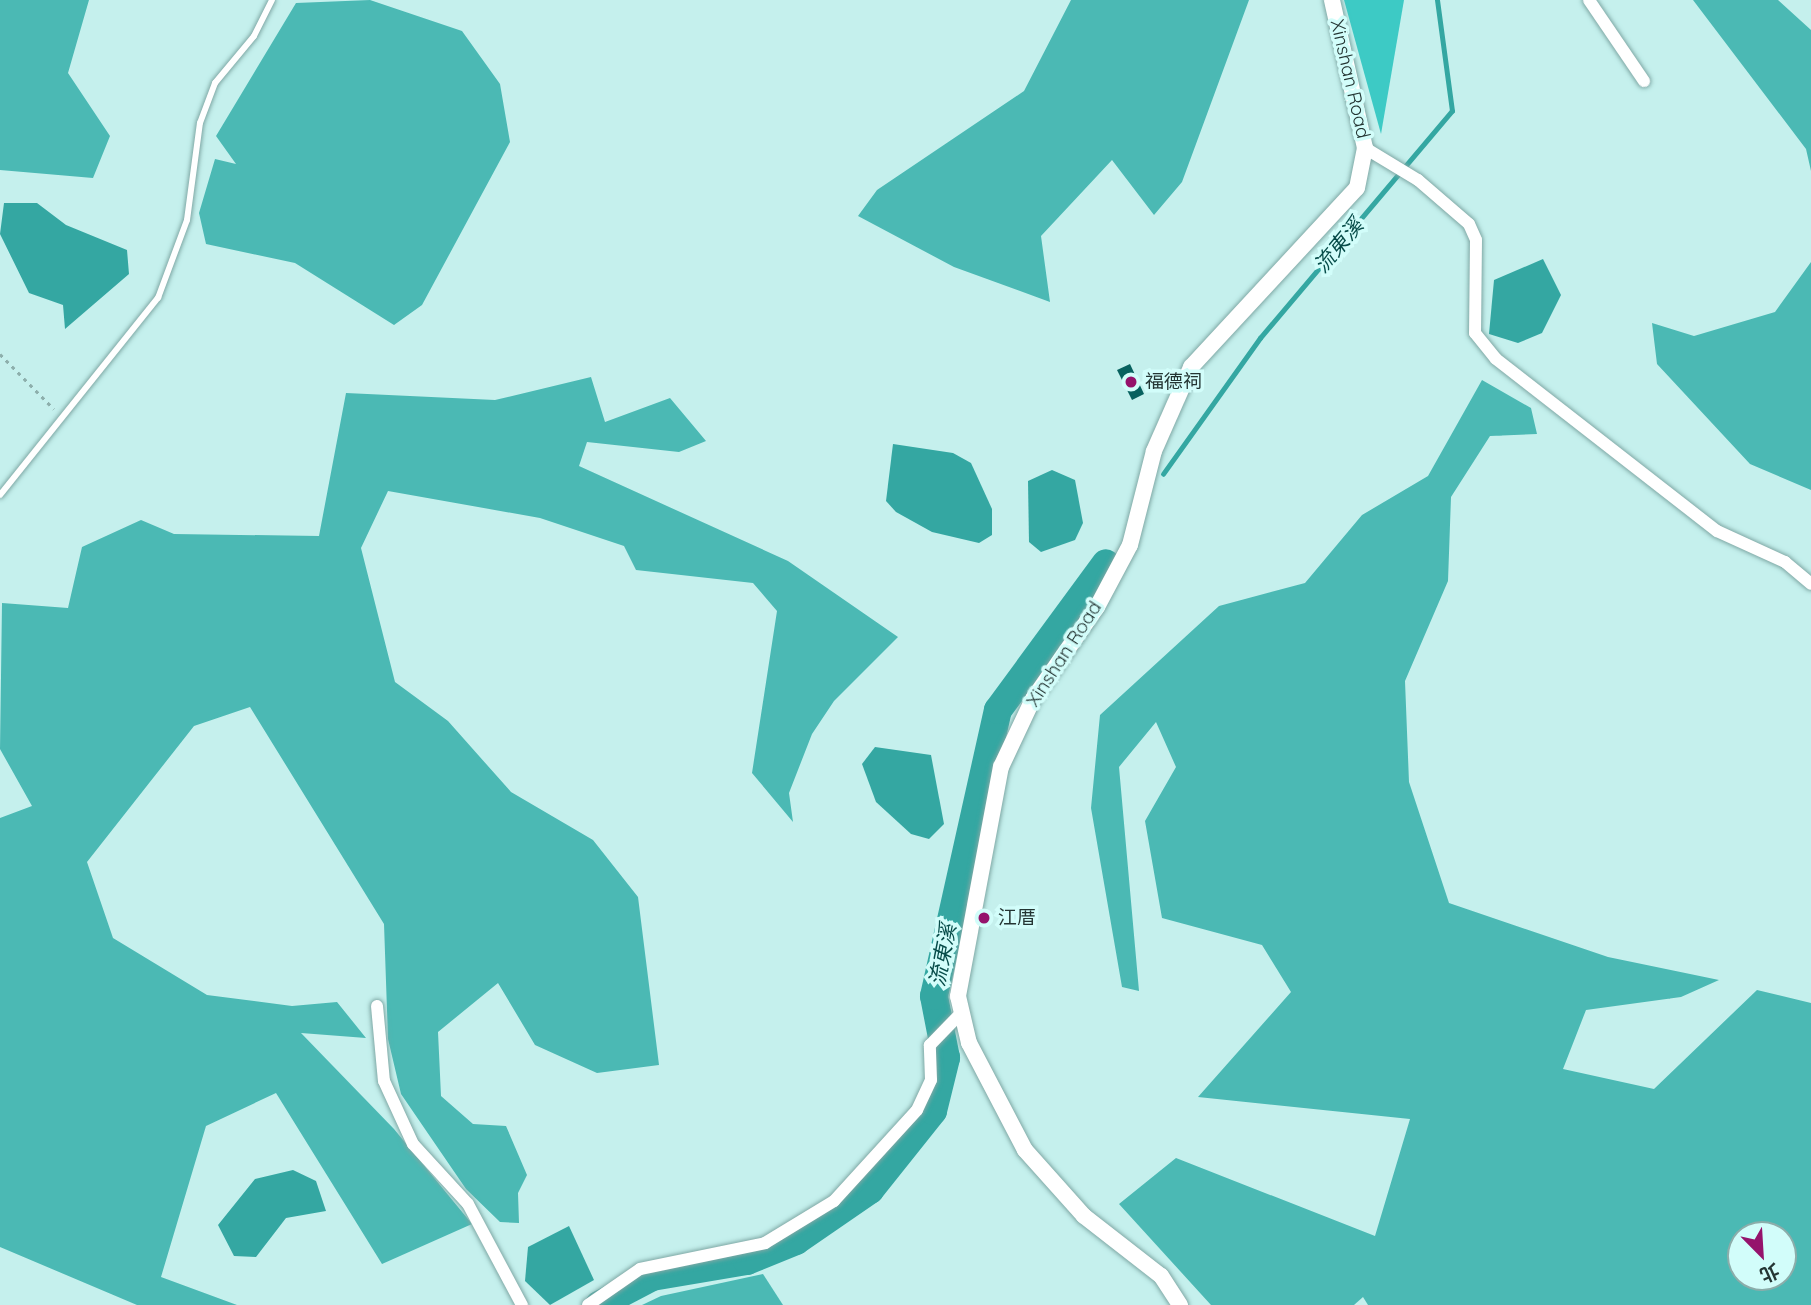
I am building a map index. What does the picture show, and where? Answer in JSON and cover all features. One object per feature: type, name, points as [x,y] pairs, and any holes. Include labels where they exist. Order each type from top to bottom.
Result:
[{"type":"street","name":"Xinshan Road","points":[[954,1017],[1006,756],[1033,699],[1097,607],[1130,545],[1154,451],[1191,367],[1357,188],[1365,148],[1332,0]]},
{"type":"street","points":[[1589,0],[1644,81]]},
{"type":"street","points":[[1365,148],[1384,157],[1418,180],[1469,224],[1476,240],[1475,333],[1496,359],[1717,531],[1785,562],[1811,584]]},
{"type":"street","points":[[377,1006],[384,1080],[413,1144],[468,1204],[522,1305]]},
{"type":"street","points":[[589,1305],[640,1269],[765,1243],[834,1201],[917,1111],[931,1080],[935,1035],[954,1017],[1025,1150],[1084,1216],[1161,1276],[1180,1305]]},
{"type":"lane","points":[[0,495],[159,298],[187,220],[200,123],[211,93],[254,36],[272,0]]},
{"type":"path","points":[[0,354],[62,415]]},
{"type":"shaded area","points":[[0,0],[89,0],[68,73],[110,136],[93,178],[0,170]]},
{"type":"shaded area","points":[[370,0],[462,31],[500,84],[510,142],[422,305],[394,325],[295,263],[206,244],[199,213],[215,159],[236,164],[216,136],[296,3]]},
{"type":"shaded area","points":[[1071,0],[1249,0],[1182,182],[1154,215],[1112,160],[1041,236],[1050,302],[954,267],[858,216],[877,190],[1024,91]]},
{"type":"shaded area","points":[[1344,0],[1404,0],[1381,134]]},
{"type":"shaded area","points":[[1693,0],[1778,0],[1811,30],[1811,171],[1806,149]]},
{"type":"shaded area","points":[[4,203],[37,203],[66,225],[127,250],[129,274],[65,329],[63,305],[29,293],[0,234]]},
{"type":"shaded area","points":[[1543,259],[1561,295],[1542,333],[1518,343],[1489,334],[1494,280]]},
{"type":"shaded area","points":[[1811,262],[1811,490],[1750,464],[1657,364],[1652,323],[1694,336],[1775,312]]},
{"type":"shaded area","points":[[591,377],[605,422],[670,398],[706,441],[679,452],[587,442],[579,466],[788,561],[898,637],[834,701],[812,734],[789,793],[793,822],[752,773],[777,611],[753,583],[636,570],[624,546],[540,518],[388,491],[361,548],[395,682],[448,721],[511,792],[593,840],[638,897],[659,1065],[597,1073],[535,1045],[498,983],[438,1032],[441,1096],[473,1124],[506,1126],[527,1175],[518,1193],[519,1223],[500,1222],[466,1189],[401,1094],[388,1039],[384,924],[250,707],[194,726],[87,862],[113,938],[207,995],[292,1006],[337,1002],[366,1038],[301,1033],[394,1129],[472,1224],[382,1264],[276,1093],[206,1126],[161,1277],[237,1305],[137,1305],[0,1247],[0,818],[32,806],[0,749],[2,603],[68,608],[82,547],[141,520],[174,534],[319,536],[346,393],[495,400]]},
{"type":"shaded area","points":[[1482,380],[1531,408],[1537,434],[1490,436],[1451,497],[1448,581],[1405,681],[1409,782],[1449,903],[1608,957],[1719,980],[1681,997],[1586,1010],[1563,1069],[1654,1089],[1757,990],[1811,1003],[1811,1305],[1368,1305],[1363,1297],[1354,1305],[1211,1305],[1119,1204],[1176,1158],[1375,1236],[1410,1119],[1198,1097],[1291,992],[1262,945],[1162,918],[1145,821],[1176,767],[1156,722],[1119,767],[1139,991],[1122,987],[1091,808],[1100,715],[1219,606],[1305,583],[1362,515],[1428,476]]},
{"type":"shaded area","points":[[893,444],[953,453],[971,463],[992,509],[992,535],[979,543],[932,532],[896,512],[886,501]]},
{"type":"shaded area","points":[[1052,470],[1075,480],[1083,523],[1075,540],[1041,552],[1029,542],[1028,481]]},
{"type":"shaded area","points":[[875,747],[931,755],[944,824],[929,839],[911,834],[876,802],[862,764]]},
{"type":"shaded area","points":[[293,1170],[316,1181],[326,1211],[286,1218],[256,1257],[234,1256],[218,1225],[255,1179]]},
{"type":"shaded area","points":[[569,1226],[594,1280],[550,1305],[525,1281],[528,1247]]},
{"type":"shaded area","points":[[763,1274],[783,1305],[642,1305],[661,1296]]},
{"type":"building","name":"福德祠","points":[[1130,364],[1144,394],[1132,400],[1117,370]]},
{"type":"waterway","name":"流東溪","points":[[1163,474],[1260,338],[1452,111],[1437,0]]},
{"type":"waterway","name":"流東溪","points":[[599,1305],[652,1277],[747,1261],[796,1241],[870,1190],[933,1111],[946,1058],[934,996],[998,710],[1106,563]]},
{"type":"place","name":"福德祠","points":[[1131,382]]},
{"type":"place","name":"江厝","points":[[984,918]]}]
